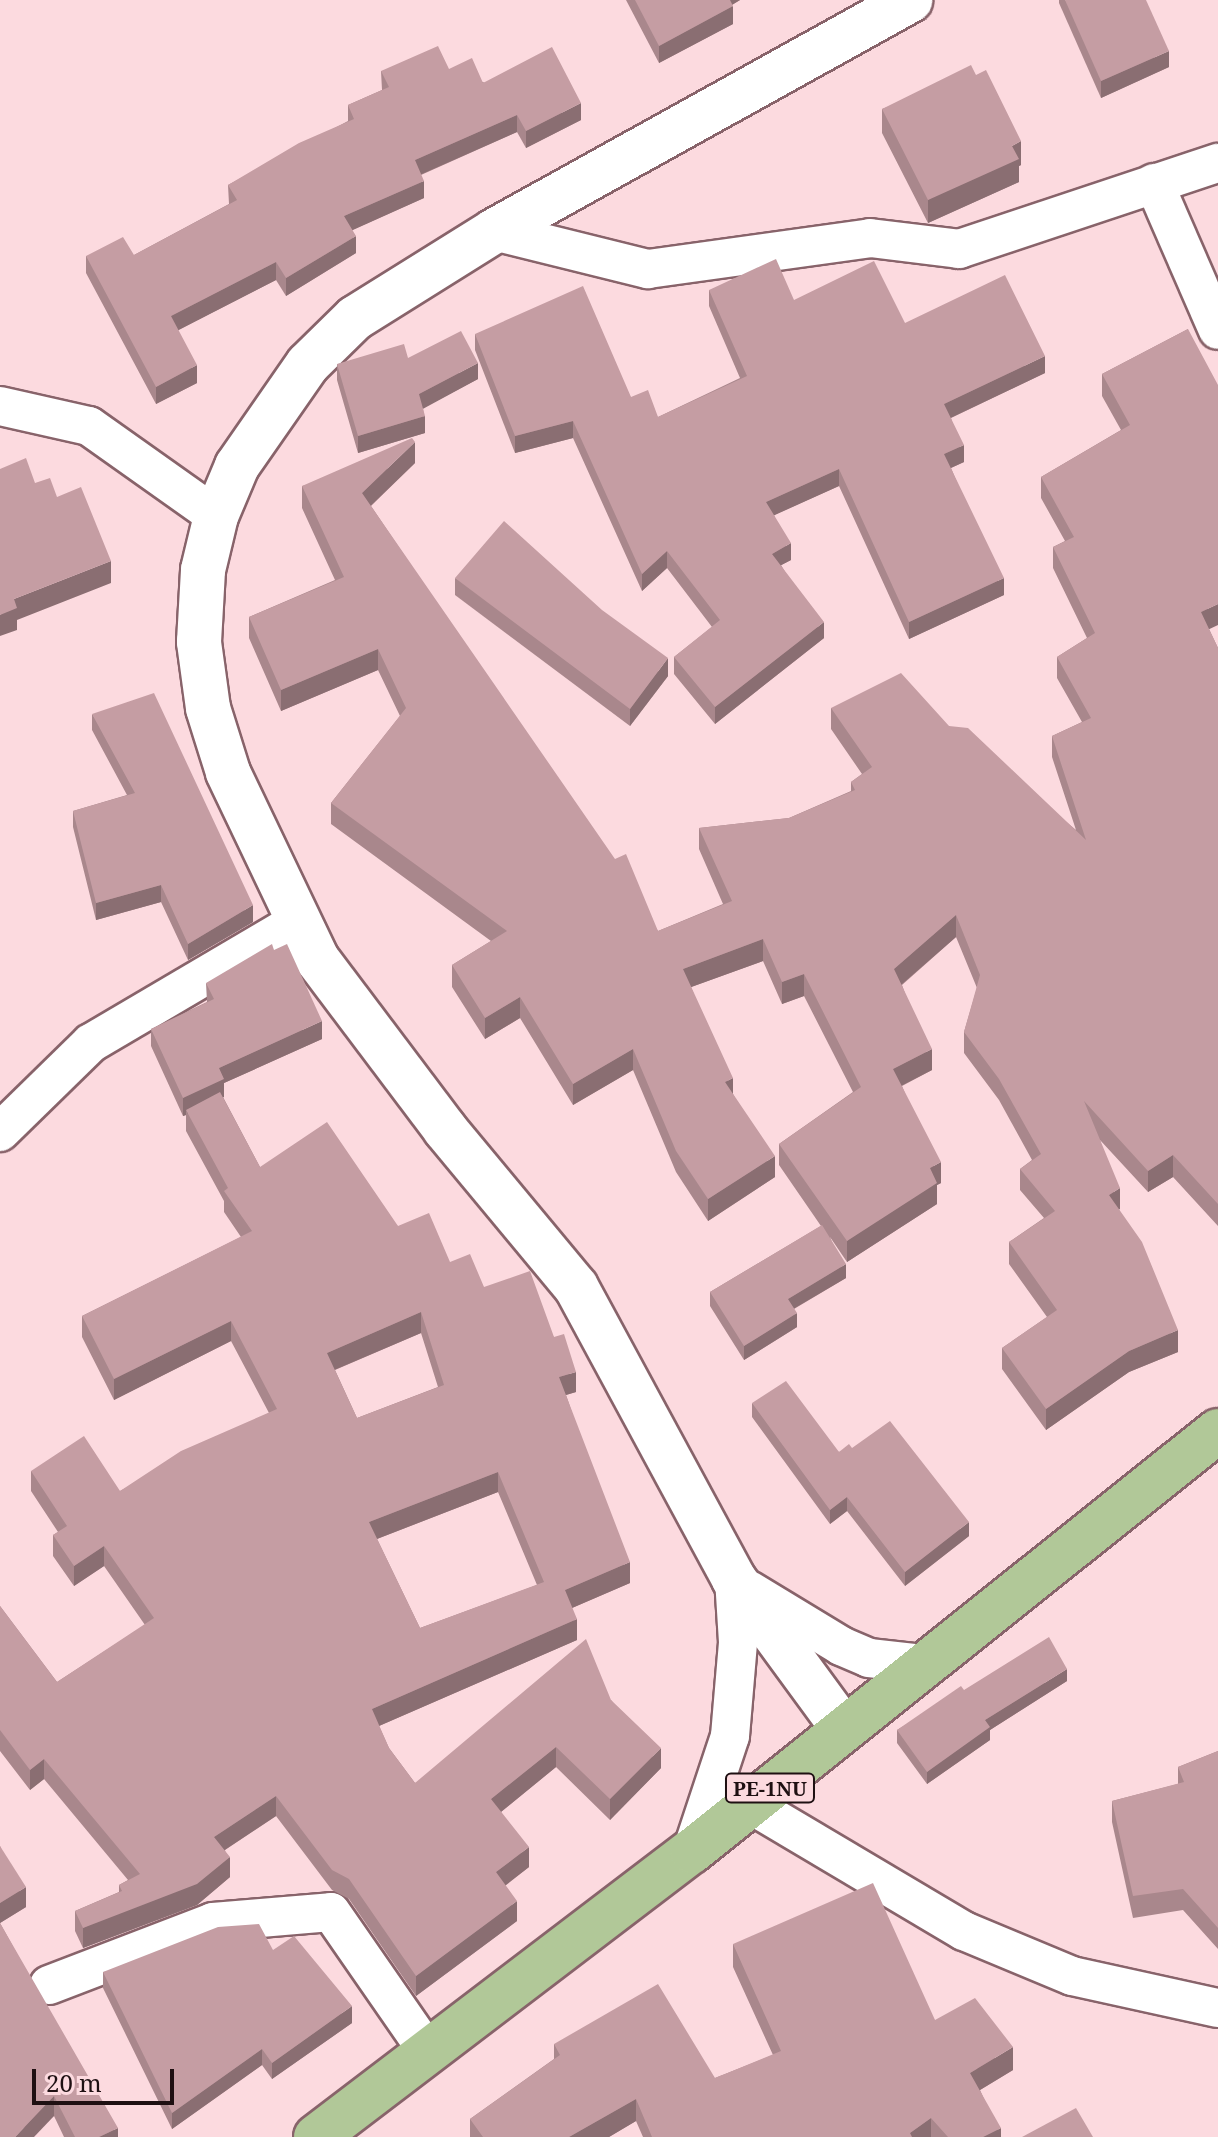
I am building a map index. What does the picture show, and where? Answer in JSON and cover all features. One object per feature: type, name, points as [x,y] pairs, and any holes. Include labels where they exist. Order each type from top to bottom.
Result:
[{"type":"main road","points":[[843,1728],[734,1579],[576,1287],[445,1129],[317,959],[257,841],[208,708],[199,642],[203,570],[216,516],[253,441],[308,364],[355,318],[494,231],[910,0]]},
{"type":"main road","name":"PE-1NU","points":[[316,2137],[692,1851],[1218,1431]]},
{"type":"street","points":[[494,231],[648,269],[870,238],[959,249],[1218,163]]},
{"type":"street","points":[[1154,183],[1218,330]]},
{"type":"street","points":[[0,406],[89,426],[216,516]]},
{"type":"street","points":[[0,1132],[91,1043],[298,921]]},
{"type":"street","points":[[734,1579],[841,1646],[869,1658],[923,1664]]},
{"type":"street","points":[[692,1851],[730,1736],[738,1642],[734,1579]]},
{"type":"street","points":[[750,1804],[964,1931],[1072,1976],[1218,2008]]},
{"type":"street","points":[[49,1985],[213,1922],[331,1912],[428,2052]]},
{"type":"building","points":[[635,0],[730,0],[733,6],[659,46]]},
{"type":"building","points":[[1065,0],[1146,0],[1169,51],[1101,81]]},
{"type":"building","points":[[438,46],[449,69],[472,58],[483,83],[552,47],[581,103],[526,131],[517,115],[415,160],[424,181],[344,216],[356,236],[286,278],[276,262],[171,316],[197,365],[156,387],[86,256],[123,237],[134,255],[237,200],[228,185],[299,143],[354,119],[348,105],[389,87],[381,71]]},
{"type":"building","points":[[971,65],[976,75],[986,70],[1021,141],[1012,146],[1019,159],[928,200],[882,109]]},
{"type":"building","points":[[776,259],[794,300],[874,261],[905,323],[1005,275],[1045,356],[944,404],[964,445],[944,454],[1004,578],[909,622],[839,469],[766,502],[791,543],[772,554],[824,622],[715,707],[674,657],[720,620],[667,551],[642,574],[573,421],[515,436],[475,334],[583,286],[631,397],[648,390],[658,417],[747,376],[709,290]]},
{"type":"building","points":[[1188,329],[1218,385],[1218,604],[1201,612],[1218,648],[1218,1204],[1173,1155],[1148,1171],[1084,1101],[1120,1188],[1109,1195],[1142,1242],[1178,1330],[1129,1351],[1046,1409],[1002,1348],[1057,1310],[1009,1242],[1055,1211],[1020,1169],[1041,1154],[999,1079],[964,1032],[980,975],[956,915],[894,969],[932,1049],[893,1069],[941,1162],[930,1168],[937,1183],[847,1241],[779,1144],[861,1087],[804,974],[782,982],[763,939],[683,969],[733,1078],[725,1082],[775,1156],[708,1199],[676,1151],[633,1049],[573,1084],[520,997],[485,1018],[452,965],[507,931],[331,803],[406,708],[378,649],[281,690],[249,617],[344,577],[302,486],[412,438],[415,442],[362,493],[615,859],[626,854],[658,931],[732,901],[699,828],[789,818],[855,790],[851,782],[872,767],[831,708],[901,673],[949,726],[968,728],[1086,840],[1052,736],[1091,718],[1057,657],[1095,633],[1053,547],[1074,537],[1041,477],[1130,425],[1102,374]]},
{"type":"building","points":[[461,331],[478,363],[419,394],[425,416],[358,436],[337,364],[404,344],[408,358]]},
{"type":"building","points":[[26,458],[35,483],[50,478],[57,497],[81,487],[111,561],[14,599],[17,608],[0,615],[0,469]]},
{"type":"building","points":[[504,521],[602,610],[668,658],[630,709],[455,578]]},
{"type":"building","points":[[154,693],[253,905],[188,944],[161,885],[96,903],[73,811],[135,793],[92,714]]},
{"type":"building","points":[[272,944],[274,950],[287,944],[322,1021],[219,1068],[224,1079],[183,1098],[151,1029],[214,999],[206,983]]},
{"type":"building","points":[[220,1092],[260,1167],[327,1122],[398,1226],[429,1213],[450,1262],[470,1254],[484,1287],[530,1271],[554,1337],[564,1334],[576,1372],[559,1377],[630,1562],[565,1590],[577,1619],[372,1709],[389,1748],[415,1783],[586,1639],[611,1700],[661,1748],[610,1799],[556,1747],[491,1799],[529,1847],[496,1872],[517,1901],[416,1976],[349,1879],[332,1870],[276,1796],[214,1837],[230,1857],[197,1884],[83,1928],[75,1911],[122,1891],[119,1885],[140,1874],[44,1759],[30,1770],[0,1730],[0,1606],[57,1682],[154,1618],[104,1546],[74,1566],[53,1535],[67,1526],[31,1471],[84,1436],[120,1491],[181,1451],[277,1409],[231,1321],[114,1379],[82,1316],[252,1231],[224,1191],[228,1188],[186,1110]],"holes":[[[421,1312],[444,1385],[357,1418],[327,1353]],[[498,1472],[544,1582],[420,1628],[369,1522]]]},
{"type":"building","points":[[822,1225],[846,1264],[788,1299],[797,1313],[744,1346],[710,1292]]},
{"type":"building","points":[[786,1381],[839,1452],[849,1444],[852,1448],[890,1421],[969,1522],[905,1572],[847,1497],[830,1510],[752,1403]]},
{"type":"building","points":[[1049,1637],[1067,1669],[985,1720],[990,1727],[927,1772],[897,1730],[961,1686],[964,1690]]},
{"type":"building","points":[[1218,1751],[1218,1928],[1183,1889],[1133,1896],[1112,1801],[1184,1782],[1178,1767]]},
{"type":"building","points":[[0,1846],[26,1887],[0,1903]]},
{"type":"building","points":[[873,1883],[935,2020],[975,1998],[1013,2047],[970,2073],[1001,2128],[983,2137],[948,2137],[931,2118],[910,2133],[912,2137],[652,2137],[636,2099],[569,2137],[483,2137],[470,2119],[560,2055],[554,2044],[658,1984],[715,2078],[781,2051],[733,1944]]},
{"type":"building","points":[[0,1923],[118,2128],[99,2137],[75,2137],[54,2096],[15,2137],[0,2137]]},
{"type":"building","points":[[259,1924],[273,1950],[294,1936],[352,2006],[272,2063],[262,2049],[172,2113],[103,1972],[218,1927]]},
{"type":"building","points":[[1076,2108],[1093,2137],[1022,2137]]}]
